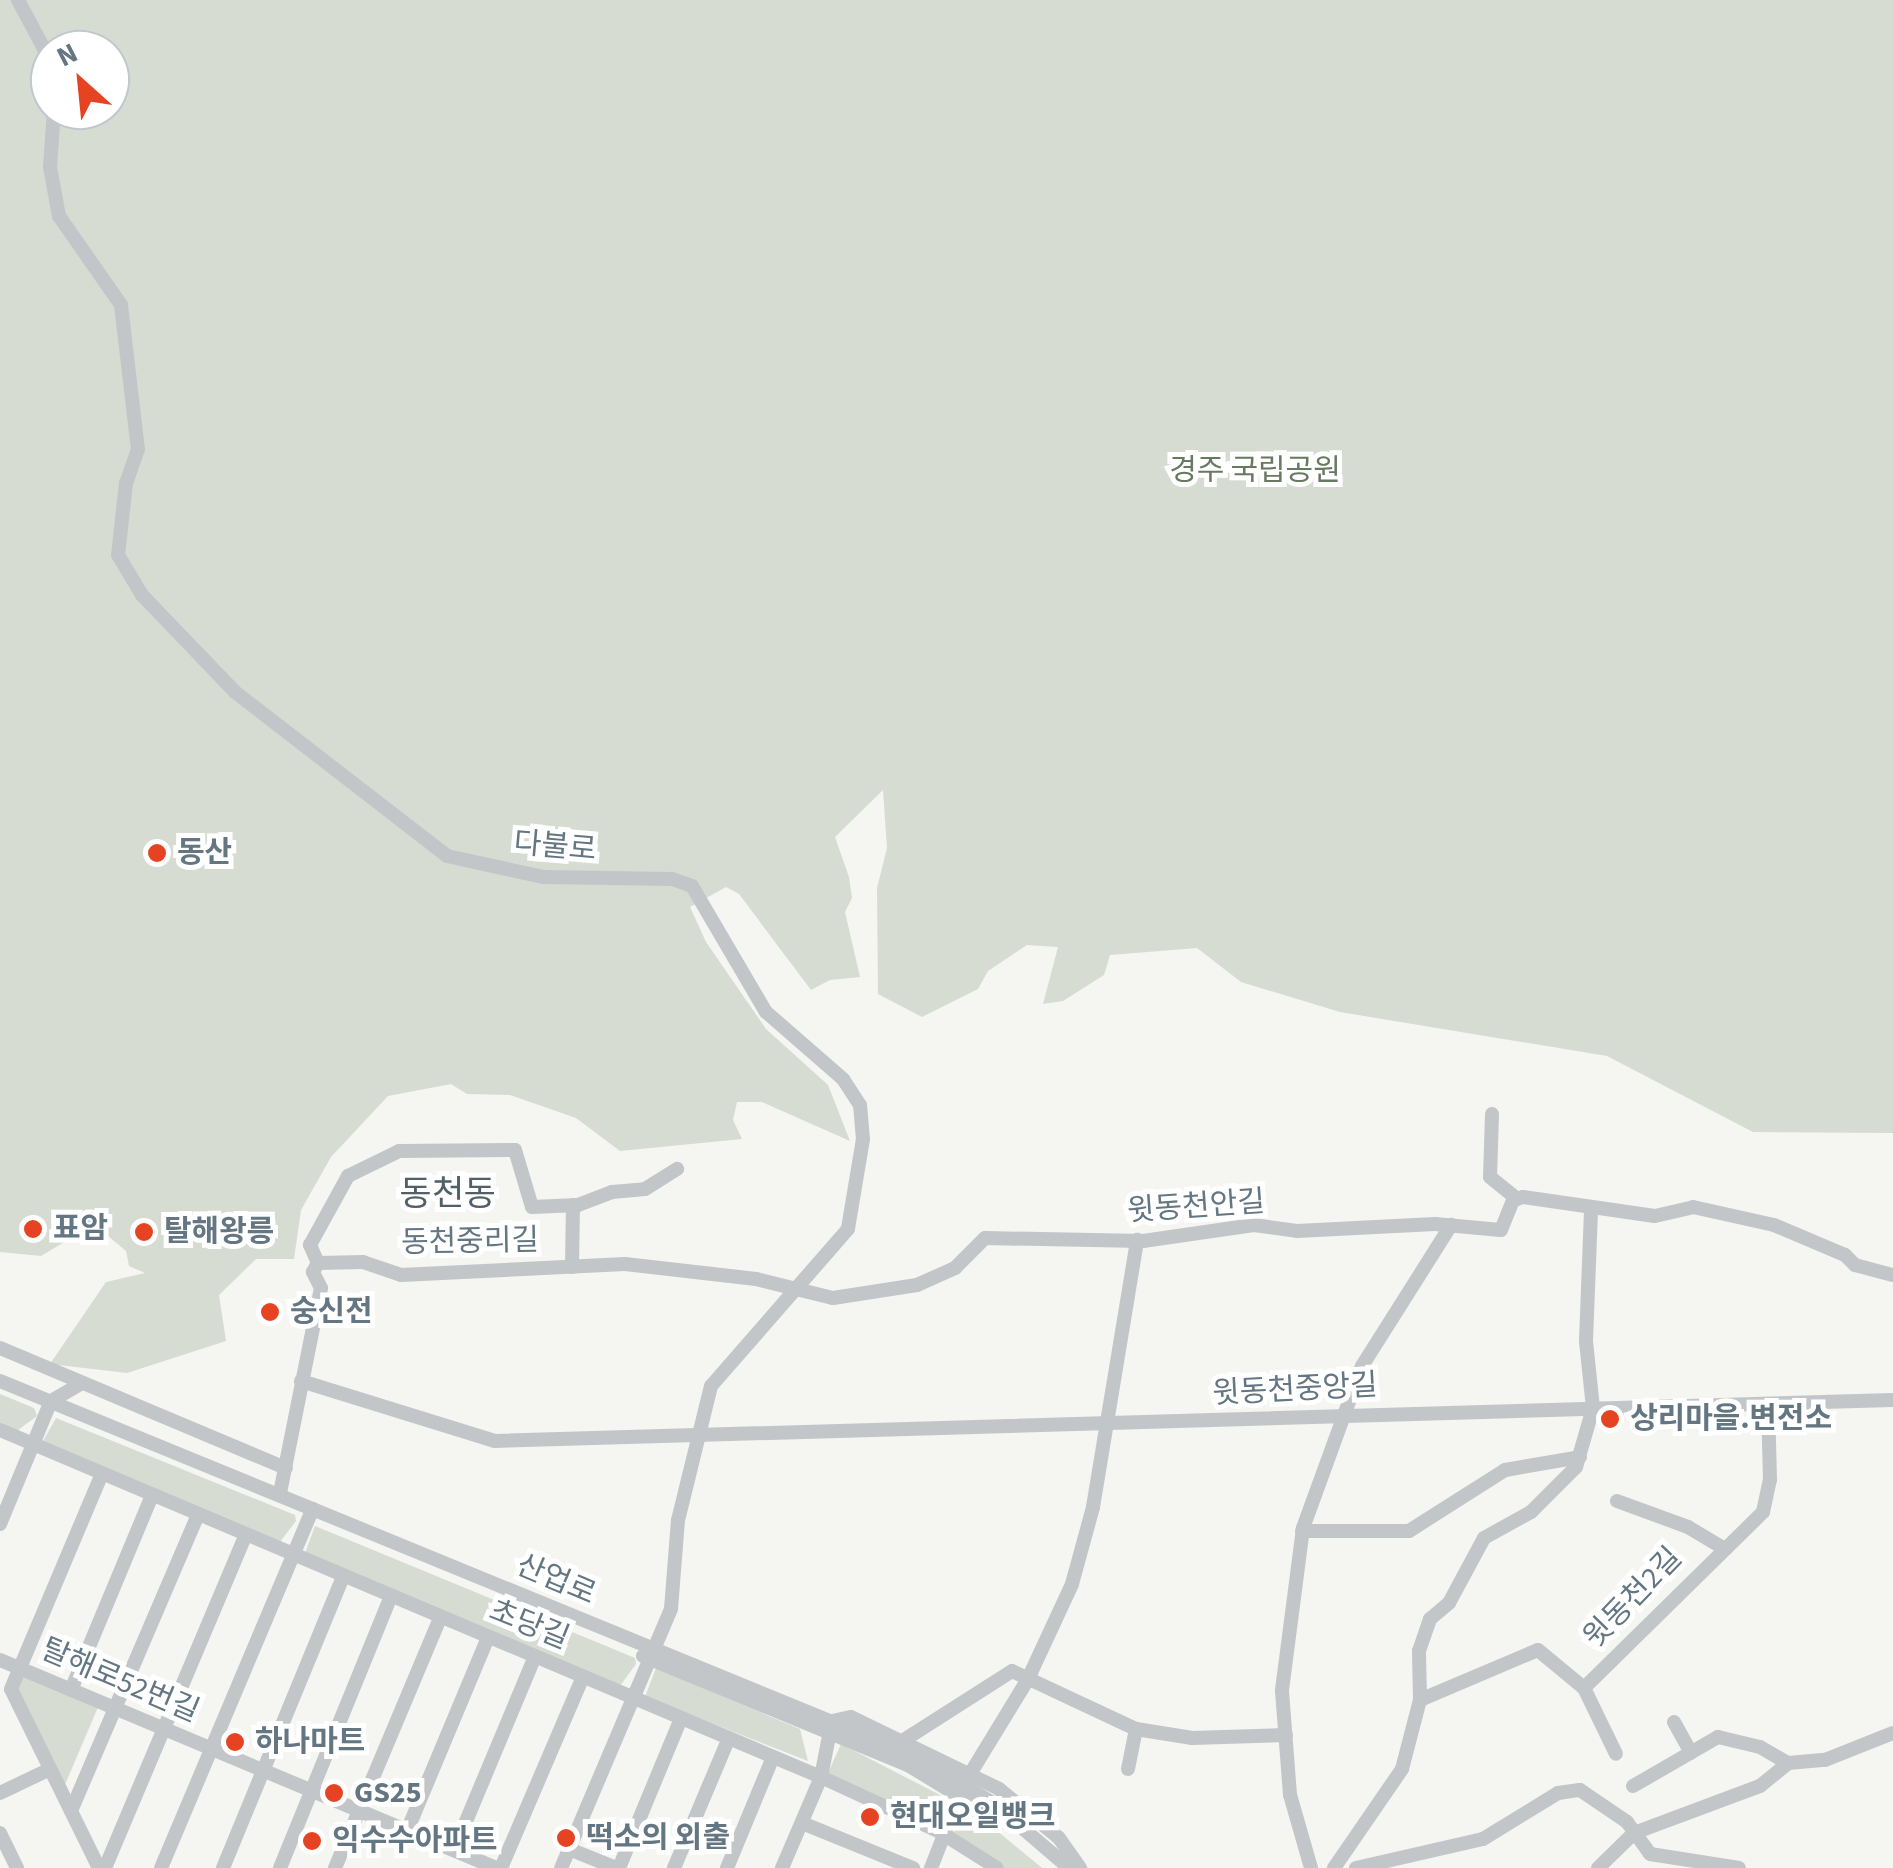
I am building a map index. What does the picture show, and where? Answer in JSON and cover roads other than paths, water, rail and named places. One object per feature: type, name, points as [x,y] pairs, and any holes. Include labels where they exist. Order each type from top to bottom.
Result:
[{"type":"street","points":[[18,0],[34,30]]},
{"type":"street","name":"다불로","points":[[53,130],[50,167],[60,216],[122,305],[138,449],[126,483],[118,554],[142,595],[236,692],[447,856],[543,877],[672,879],[692,886],[766,1012],[843,1078],[860,1105],[863,1139],[848,1230],[711,1386],[678,1520],[670,1608],[561,1868]]},
{"type":"street","points":[[1492,1114],[1490,1176],[1517,1199],[1656,1216],[1693,1208],[1758,1222],[1845,1255],[1855,1266],[1893,1275]]},
{"type":"street","points":[[280,1493],[321,1288],[313,1272],[318,1263],[310,1245],[348,1176],[399,1150],[508,1148],[522,1159],[529,1205],[573,1205],[652,1186],[677,1169]]},
{"type":"street","name":"윗동천안길","points":[[798,1290],[833,1298],[918,1285],[955,1268],[986,1238],[1137,1240],[1254,1226],[1297,1230],[1451,1225],[1500,1230],[1517,1199]]},
{"type":"street","points":[[572,1267],[573,1205]]},
{"type":"street","points":[[1334,1868],[1392,1791],[1420,1700],[1416,1676],[1423,1634],[1448,1603],[1474,1550],[1567,1482],[1580,1457],[1593,1408],[1586,1342],[1591,1208]]},
{"type":"street","points":[[1311,1868],[1290,1795],[1282,1690],[1302,1531],[1338,1419],[1381,1332],[1451,1225]]},
{"type":"street","points":[[931,1868],[940,1832],[1028,1679],[1072,1584],[1108,1423],[1137,1240]]},
{"type":"street","name":"동천중리길","points":[[318,1263],[363,1262],[401,1275],[625,1264],[798,1290]]},
{"type":"street","points":[[0,1348],[286,1468]]},
{"type":"street","name":"산업로","points":[[0,1381],[49,1405],[965,1784],[1069,1868]]},
{"type":"street","name":"윗동천중앙길","points":[[301,1381],[495,1441],[700,1430],[1338,1419],[1359,1413],[1893,1400]]},
{"type":"street","points":[[0,1524],[49,1405],[81,1384]]},
{"type":"street","name":"산업로","points":[[0,1390],[280,1493],[312,1512]]},
{"type":"street","name":"윗동천2길","points":[[1584,1688],[1722,1547],[1762,1512],[1770,1480],[1768,1406]]},
{"type":"street","name":"초당길","points":[[0,1430],[821,1777],[940,1832],[997,1868]]},
{"type":"street","points":[[1302,1531],[1409,1531],[1505,1470],[1580,1457]]},
{"type":"street","points":[[102,1474],[17,1667],[11,1689],[102,1868]]},
{"type":"street","points":[[71,1690],[152,1496]]},
{"type":"street","name":"윗동천2길","points":[[1617,1502],[1688,1527],[1722,1547]]},
{"type":"street","points":[[162,1868],[312,1512]]},
{"type":"street","points":[[71,1812],[198,1515]]},
{"type":"street","points":[[102,1868],[246,1536]]},
{"type":"street","points":[[223,1868],[343,1577]]},
{"type":"street","points":[[280,1868],[391,1596]]},
{"type":"street","points":[[336,1868],[440,1618]]},
{"type":"street","points":[[407,1831],[488,1638]]},
{"type":"street","name":"윗동천2길","points":[[1420,1700],[1538,1650],[1584,1688],[1616,1754]]},
{"type":"street","points":[[454,1850],[535,1656]]},
{"type":"street","name":"탈해로52번길","points":[[0,1660],[498,1868]]},
{"type":"street","points":[[904,1740],[1008,1673],[1136,1729],[1192,1738],[1286,1735]]},
{"type":"street","points":[[498,1868],[582,1677]]},
{"type":"street","points":[[782,1868],[821,1777],[831,1726],[851,1717],[904,1740],[965,1784],[1059,1838],[1080,1868]]},
{"type":"street","points":[[569,1849],[617,1868],[681,1718]]},
{"type":"street","points":[[1674,1722],[1692,1752]]},
{"type":"street","points":[[1128,1769],[1136,1729]]},
{"type":"street","points":[[1633,1786],[1718,1736],[1760,1747],[1788,1763],[1825,1760],[1893,1733]]},
{"type":"street","points":[[674,1868],[729,1738]]},
{"type":"street","points":[[727,1868],[774,1757]]},
{"type":"street","points":[[1598,1868],[1634,1834],[1760,1786],[1788,1763]]},
{"type":"street","points":[[0,1793],[50,1769]]},
{"type":"street","name":"산업로","points":[[965,1784],[1056,1868]]},
{"type":"street","points":[[1356,1868],[1482,1838],[1568,1791],[1598,1798],[1654,1856],[1705,1858],[1739,1868]]},
{"type":"street","points":[[802,1822],[913,1868]]},
{"type":"street","points":[[0,1833],[17,1868]]},
{"type":"place","name":"동산","points":[[157,853]]},
{"type":"place","name":"표암","points":[[33,1229]]},
{"type":"place","name":"탈해왕릉","points":[[144,1232]]},
{"type":"place","name":"숭신전","points":[[270,1312]]},
{"type":"place","name":"상리마을.변전소","points":[[1610,1419]]},
{"type":"place","name":"하나마트","points":[[235,1742]]},
{"type":"place","name":"GS25","points":[[334,1793]]},
{"type":"place","name":"현대오일뱅크","points":[[870,1817]]},
{"type":"place","name":"떡소의 외출","points":[[566,1838]]},
{"type":"place","name":"익수수아파트","points":[[312,1841]]},
{"type":"district","name":"동천동","points":[[448,1194]]},
{"type":"park label","name":"경주 국립공원","points":[[1255,471]]}]
